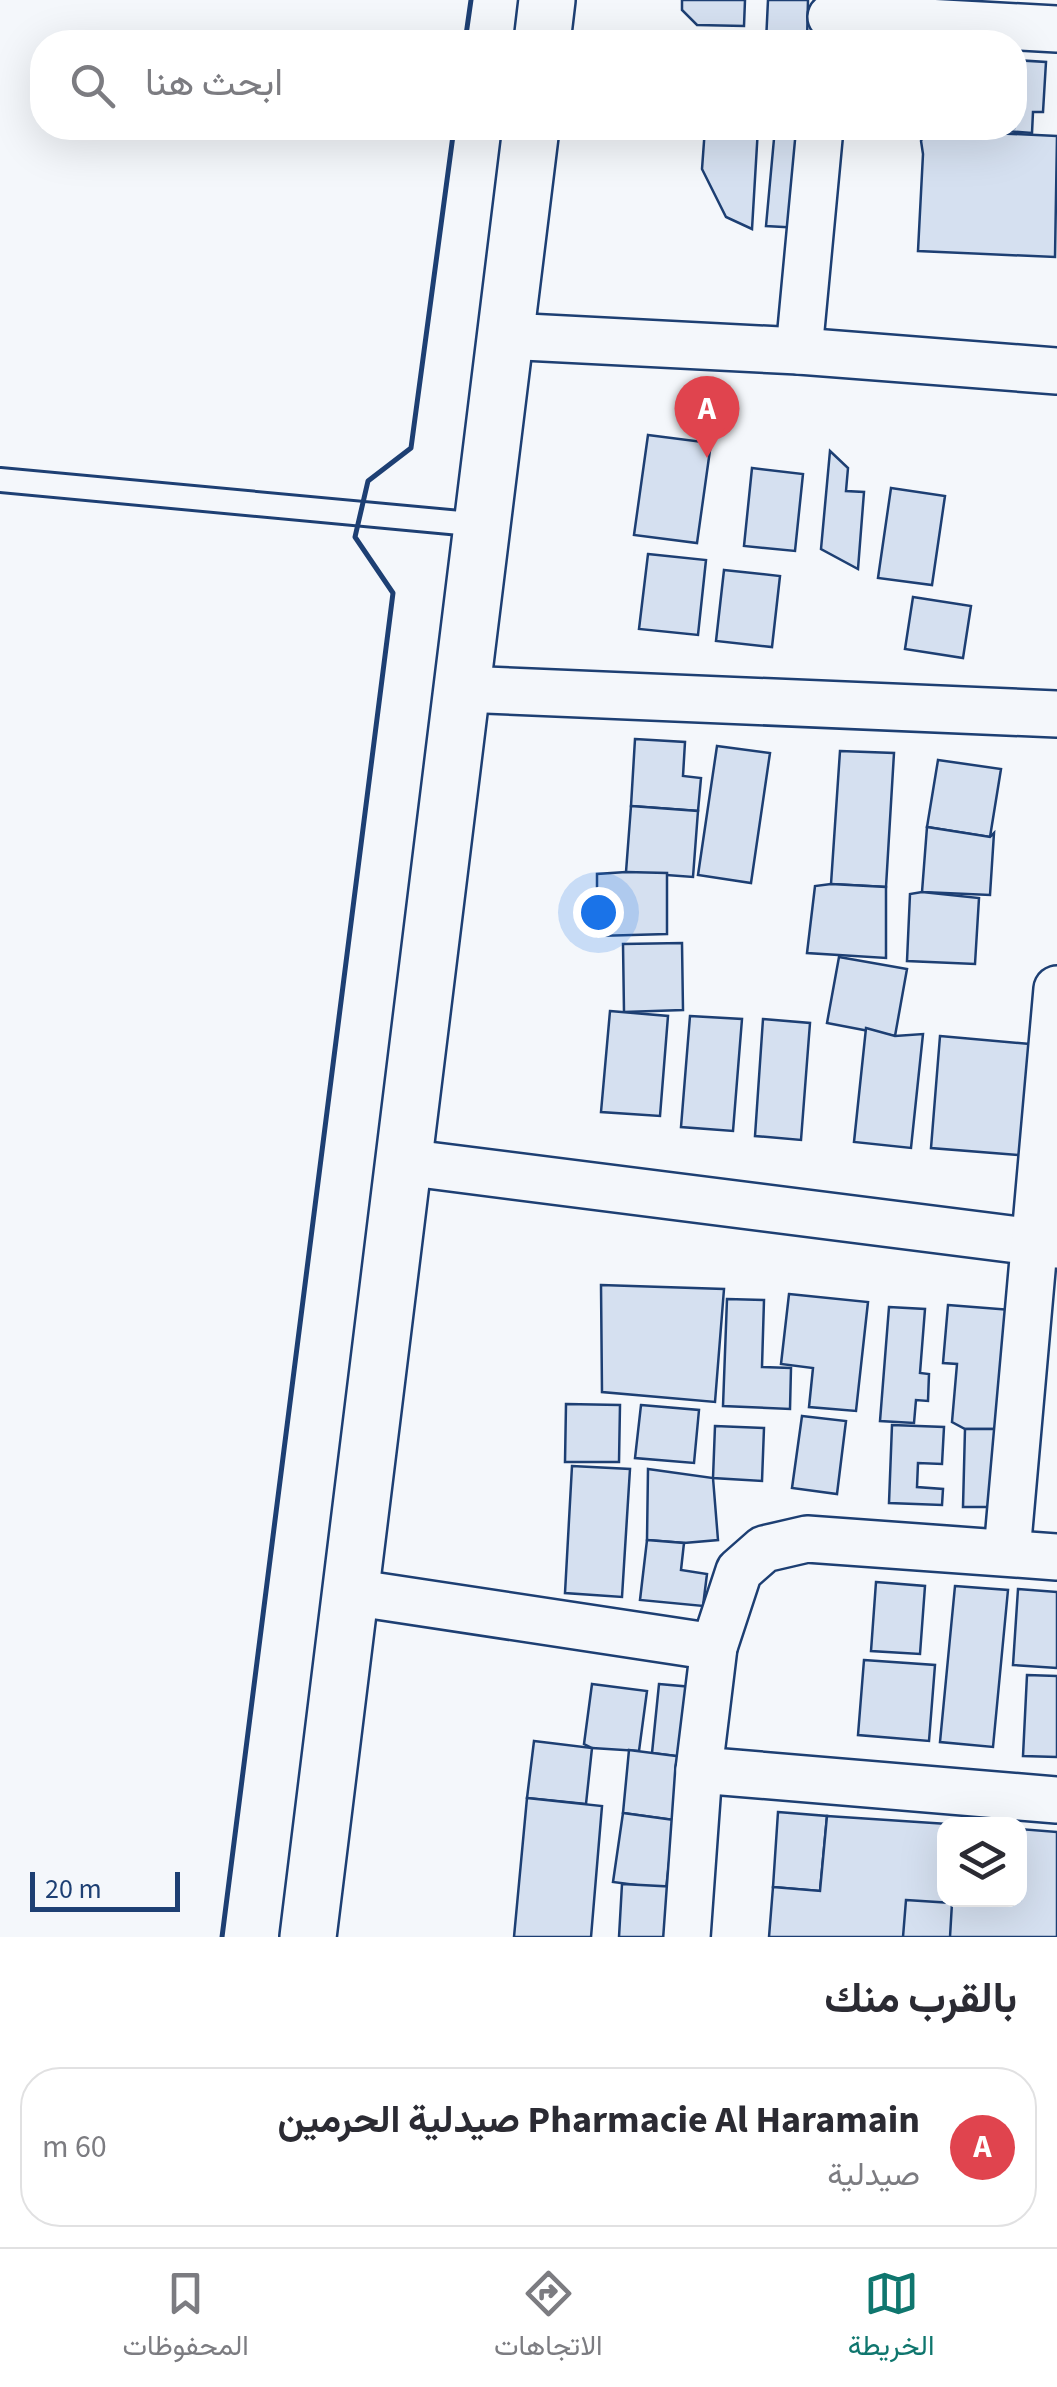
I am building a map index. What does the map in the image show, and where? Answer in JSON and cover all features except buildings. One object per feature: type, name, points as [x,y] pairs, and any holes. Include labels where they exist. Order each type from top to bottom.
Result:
[{"type":"main road","points":[[543,30],[547,0]]},
{"type":"main road","points":[[308,1937],[530,140]]},
{"type":"street","points":[[831,20],[1057,29]]},
{"type":"street","points":[[799,351],[819,140]]},
{"type":"street","points":[[505,336],[799,351],[1057,371]]},
{"type":"street","points":[[462,689],[1057,714]]},
{"type":"street","points":[[1007,1552],[1046,1244],[1057,989]]},
{"type":"street","points":[[404,1162],[1046,1244]]},
{"type":"street","points":[[688,1937],[698,1770],[714,1647],[739,1571],[764,1549],[807,1540],[1057,1557]]},
{"type":"street","points":[[351,1592],[714,1647]]},
{"type":"street","points":[[698,1770],[1057,1800]]},
{"type":"lane","points":[[0,480],[482,524]]},
{"type":"wall","points":[[467,30],[471,0]]},
{"type":"wall","points":[[222,1937],[393,593],[355,537],[368,481],[411,448],[452,140]]},
{"type":"place","name":"Pharmacie Al Haramain صيدلية الحرمين","points":[[707,458]]}]
